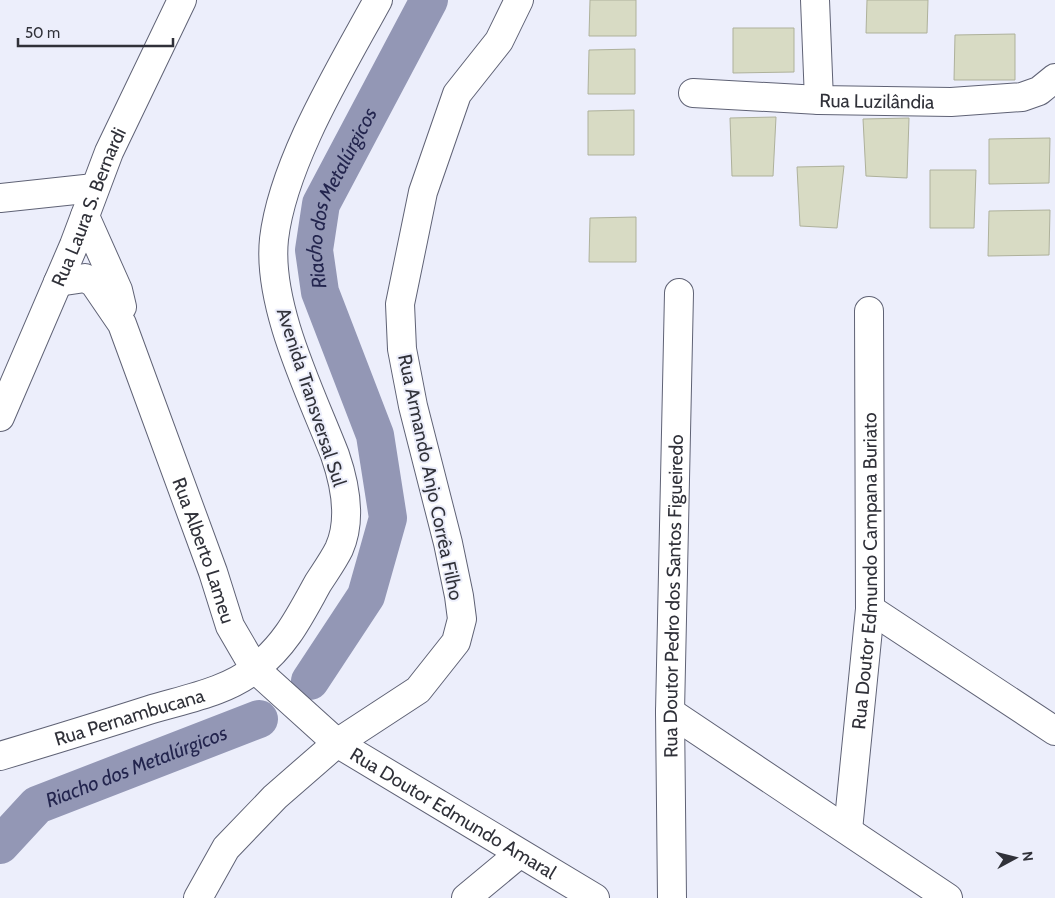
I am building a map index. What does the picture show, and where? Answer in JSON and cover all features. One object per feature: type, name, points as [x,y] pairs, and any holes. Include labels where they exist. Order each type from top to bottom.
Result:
[{"type":"street","name":"Rua Laura S. Bernardi","points":[[0,417],[58,282],[109,152],[182,0]]},
{"type":"street","name":"Avenida Transversal Sul","points":[[255,669],[286,640],[340,547],[346,520],[342,479],[336,458],[297,362],[276,285],[274,240],[282,201],[303,146],[328,93],[378,0]]},
{"type":"street","name":"Rua Armando Anjo Corrêa Filho","points":[[198,898],[226,848],[275,797],[337,743],[418,690],[456,642],[462,619],[459,596],[448,543],[413,406],[402,349],[400,304],[423,192],[456,94],[499,41],[519,0]]},
{"type":"street","points":[[815,0],[819,100]]},
{"type":"street","name":"Rua Luzilândia","points":[[693,93],[819,100],[951,102],[1022,97],[1039,91],[1055,78]]},
{"type":"street","points":[[0,198],[94,188]]},
{"type":"street","name":"Rua Alberto Lameu","points":[[85,216],[118,290],[122,308],[122,324]]},
{"type":"street","name":"Rua Alberto Lameu","points":[[58,282],[85,278],[94,282],[122,324],[210,563],[230,626],[255,669],[337,743]]},
{"type":"street","name":"Rua Doutor Pedro dos Santos Figueiredo","points":[[672,898],[670,712],[678,293]]},
{"type":"street","name":"Rua Doutor Edmundo Campana Buriato","points":[[848,830],[870,609],[869,311]]},
{"type":"street","points":[[870,609],[1055,731]]},
{"type":"street","name":"Rua Pernambucana","points":[[0,756],[219,689],[255,669]]},
{"type":"street","points":[[670,712],[948,898]]},
{"type":"street","name":"Rua Doutor Edmundo Amaral","points":[[337,743],[595,898]]},
{"type":"street","points":[[466,898],[519,854]]},
{"type":"building","points":[[590,0],[636,0],[636,36],[589,36]]},
{"type":"building","points":[[867,0],[928,0],[927,33],[866,33]]},
{"type":"building","points":[[733,28],[794,28],[794,72],[733,73]]},
{"type":"building","points":[[1015,34],[1015,80],[954,80],[955,35]]},
{"type":"building","points":[[635,49],[635,94],[588,94],[589,50]]},
{"type":"building","points":[[634,110],[634,155],[588,155],[588,111]]},
{"type":"building","points":[[776,117],[773,176],[732,176],[730,118]]},
{"type":"building","points":[[909,118],[907,178],[866,176],[863,119]]},
{"type":"building","points":[[1050,138],[1049,183],[989,184],[989,139]]},
{"type":"building","points":[[844,166],[837,228],[800,226],[797,167]]},
{"type":"building","points":[[930,170],[976,170],[974,228],[930,228]]},
{"type":"building","points":[[1050,210],[1049,255],[988,256],[989,211]]},
{"type":"building","points":[[636,217],[636,262],[589,262],[590,218]]},
{"type":"waterway","name":"Riacho dos Metalúrgicos","points":[[310,681],[366,596],[388,518],[375,435],[320,292],[314,250],[321,204],[429,0]]},
{"type":"waterway","name":"Riacho dos Metalúrgicos","points":[[0,845],[37,805],[259,719]]}]
